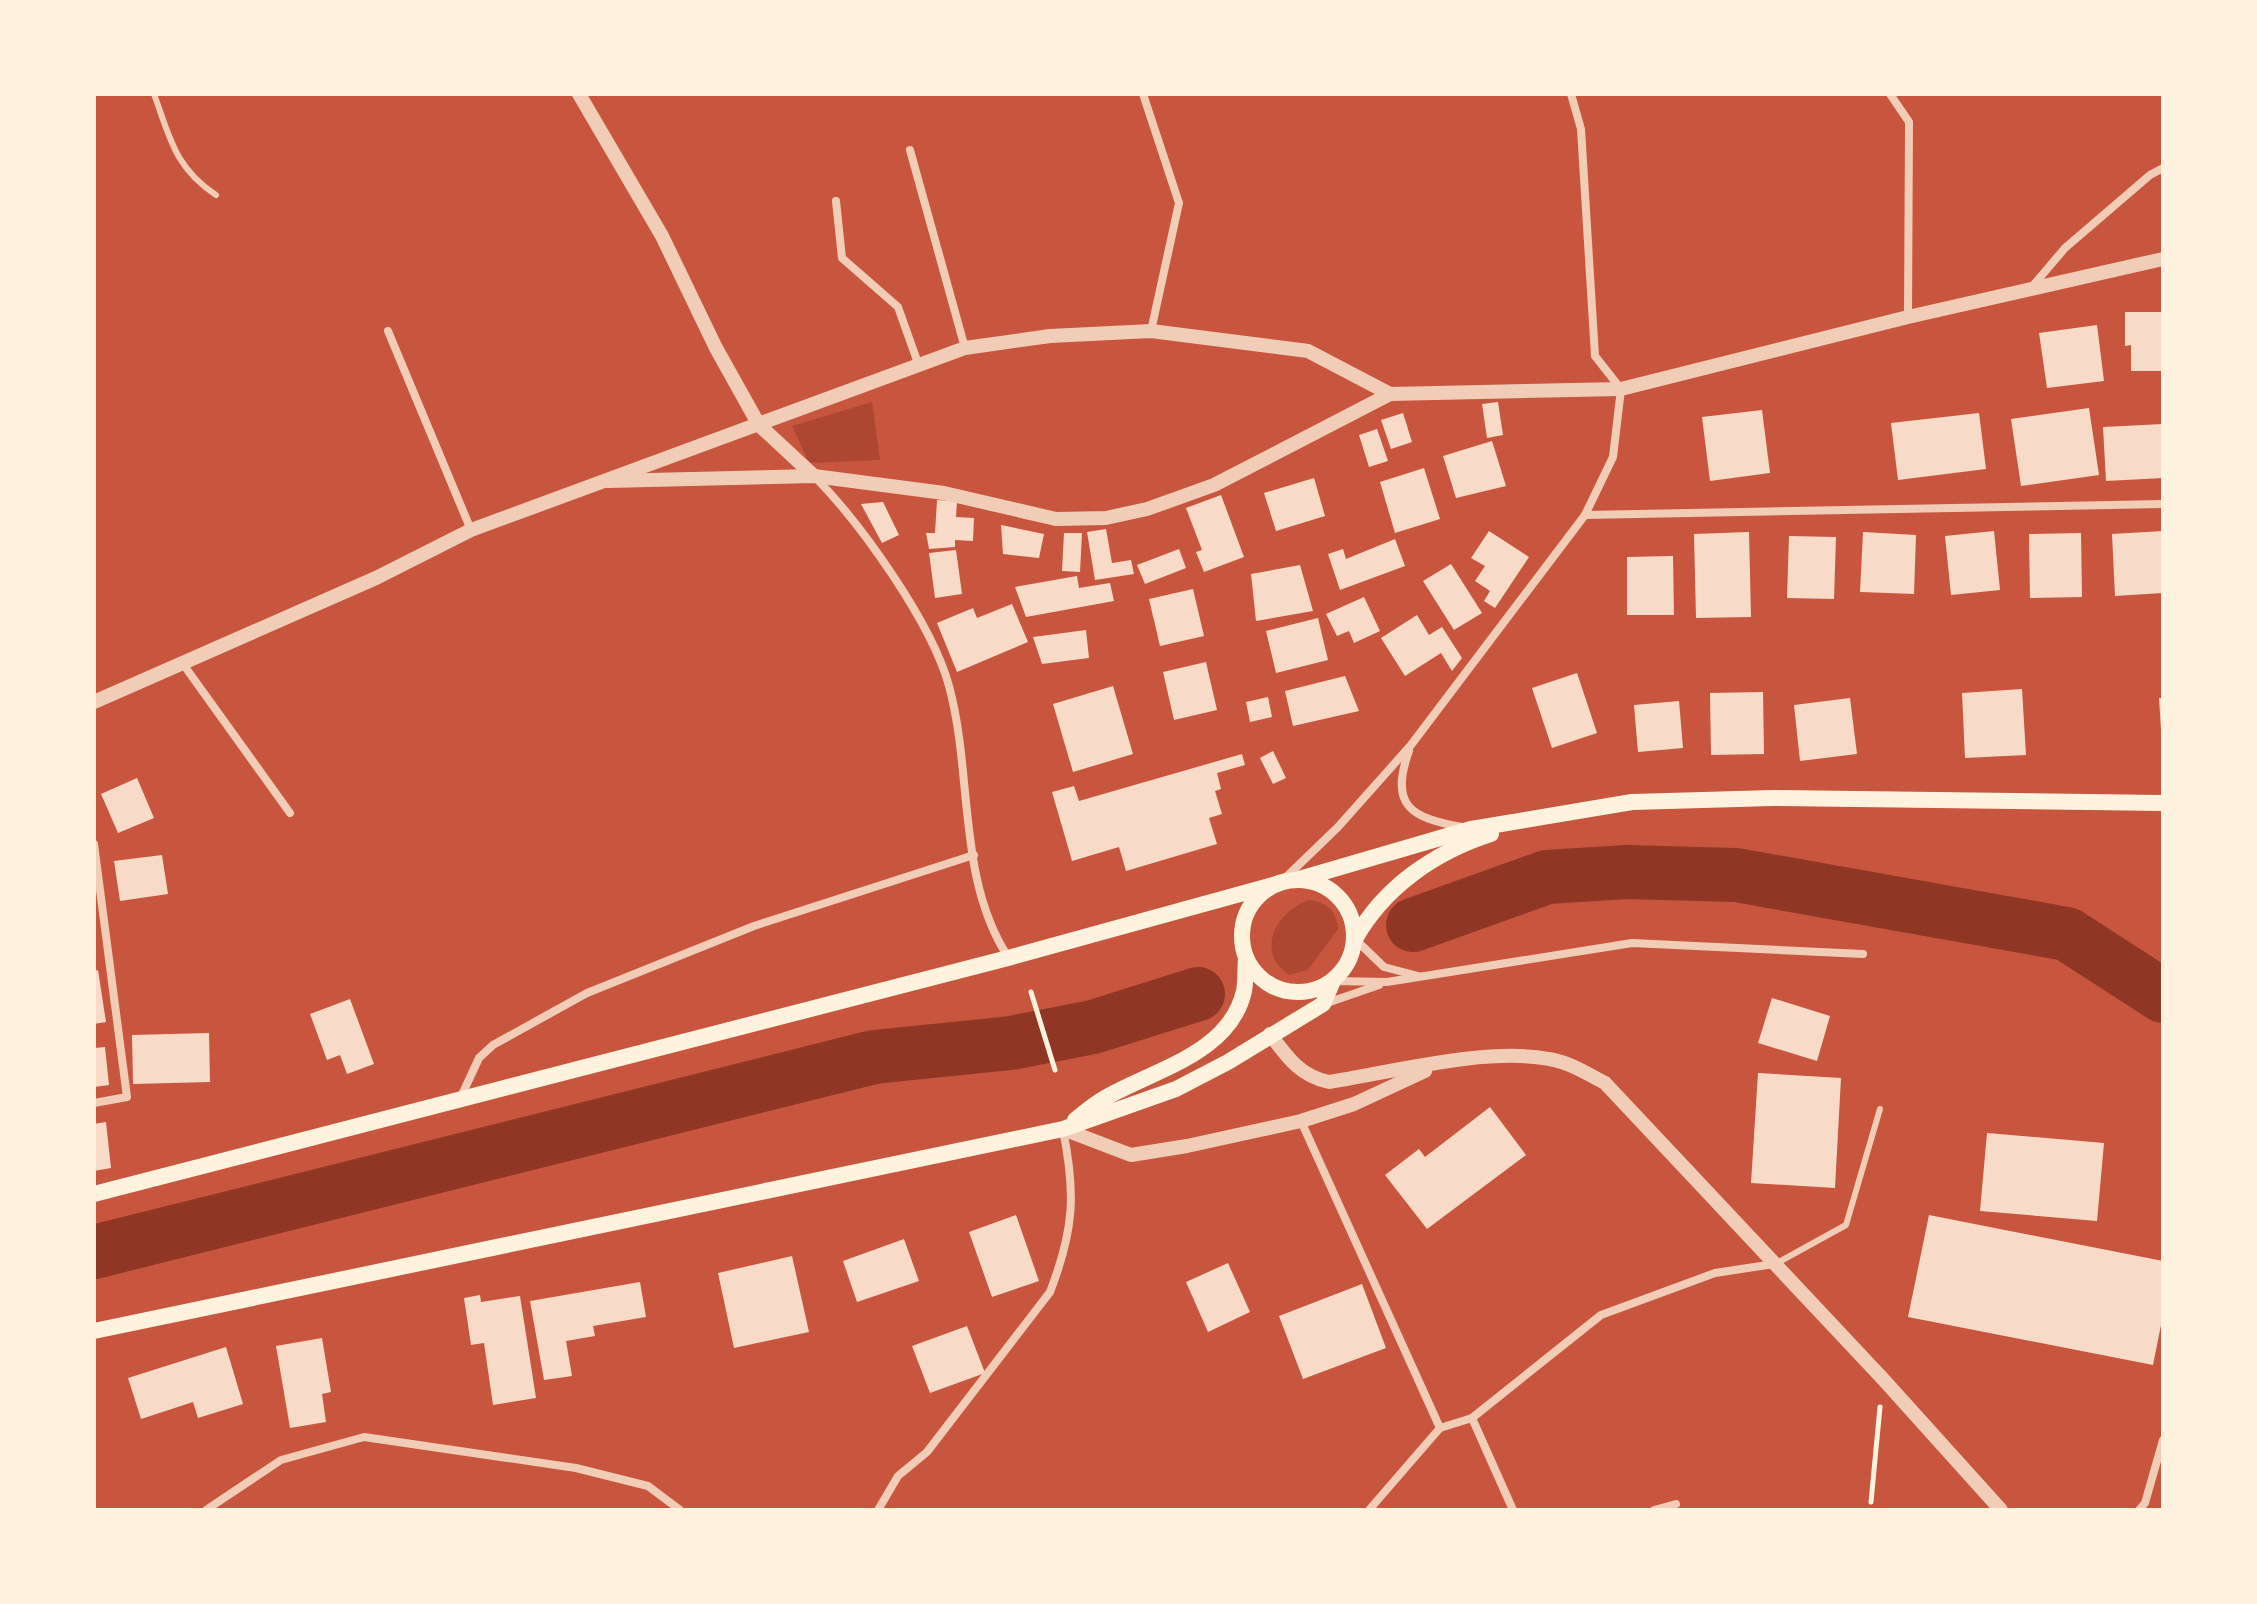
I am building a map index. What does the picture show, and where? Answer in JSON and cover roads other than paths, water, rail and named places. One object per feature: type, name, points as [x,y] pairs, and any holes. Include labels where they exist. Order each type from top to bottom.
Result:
[{"type":"main road","points":[[94,1194],[1008,958],[1471,829],[1561,811],[1632,802],[1773,798],[2163,803]]},
{"type":"main road","points":[[94,1331],[1063,1129],[1176,1089],[1323,1004],[1333,981],[1344,969],[1365,920],[1421,866],[1468,842],[1561,811]]},
{"type":"main road","points":[[1063,1129],[1104,1098],[1170,1067],[1211,1042],[1231,1017],[1244,993],[1246,959],[1242,932],[1251,905],[1263,892],[1288,881],[1314,882],[1331,890],[1344,904],[1353,921],[1355,939]]},
{"type":"main road","points":[[1246,959],[1255,974],[1284,991],[1318,989],[1333,981]]},
{"type":"street","points":[[579,94],[662,236],[716,348],[759,425],[852,515],[939,655],[957,724],[974,855],[993,934],[1008,958]]},
{"type":"street","points":[[1143,94],[1179,203],[1151,331]]},
{"type":"street","points":[[1288,881],[1411,745],[1585,515],[1613,457],[1621,389],[1595,356],[1581,129],[1571,94]]},
{"type":"street","points":[[1890,94],[1909,122],[1908,317]]},
{"type":"street","points":[[910,150],[965,348]]},
{"type":"street","points":[[2028,290],[2065,248],[2150,175],[2163,168]]},
{"type":"street","points":[[836,201],[842,258],[898,307],[919,366]]},
{"type":"street","points":[[608,481],[814,476],[944,493],[1056,519],[1095,520],[1147,509],[1214,485],[1390,394],[1621,389],[1908,317],[2163,259]]},
{"type":"street","points":[[388,331],[471,530]]},
{"type":"street","points":[[94,702],[376,578],[471,530],[965,348],[1050,336],[1151,331],[1308,351],[1390,394]]},
{"type":"street","points":[[1585,515],[2163,504]]},
{"type":"street","points":[[183,664],[290,813]]},
{"type":"street","points":[[1411,745],[1402,771],[1401,790],[1407,807],[1424,820],[1471,829]]},
{"type":"street","points":[[94,844],[127,1097],[94,1103]]},
{"type":"street","points":[[460,1100],[479,1058],[493,1045],[587,993],[754,926],[974,855]]},
{"type":"street","points":[[1355,939],[1384,967],[1427,977]]},
{"type":"street","points":[[1333,981],[1387,982],[1427,977],[1632,943],[1863,954]]},
{"type":"street","points":[[1323,1004],[1387,982]]},
{"type":"street","points":[[1270,1034],[1297,1068],[1312,1078],[1329,1082],[1440,1064],[1523,1057],[1550,1059],[1605,1083],[1883,1379],[2001,1510]]},
{"type":"street","points":[[1063,1129],[1131,1155],[1301,1121],[1354,1104],[1440,1064]]},
{"type":"street","points":[[1301,1121],[1440,1428]]},
{"type":"street","points":[[878,1510],[898,1476],[927,1452],[1050,1292],[1062,1261],[1071,1219],[1073,1179],[1063,1129]]},
{"type":"street","points":[[1369,1510],[1440,1428],[1472,1418],[1601,1315],[1715,1273],[1774,1264]]},
{"type":"street","points":[[1472,1418],[1513,1510]]},
{"type":"street","points":[[206,1510],[281,1460],[364,1437],[576,1468],[648,1486],[680,1510]]},
{"type":"street","points":[[2139,1510],[2145,1503],[2163,1440]]},
{"type":"street","points":[[1654,1510],[1676,1504]]},
{"type":"lane","points":[[154,94],[171,142],[191,179],[216,195]]},
{"type":"lane","points":[[1774,1264],[1846,1225],[1880,1109]]},
{"type":"waterway","points":[[1413,925],[1547,877],[1627,872],[1736,875],[2067,934],[2163,996]]},
{"type":"waterway","points":[[94,1252],[874,1057],[1011,1043],[1093,1027],[1198,994]]}]
